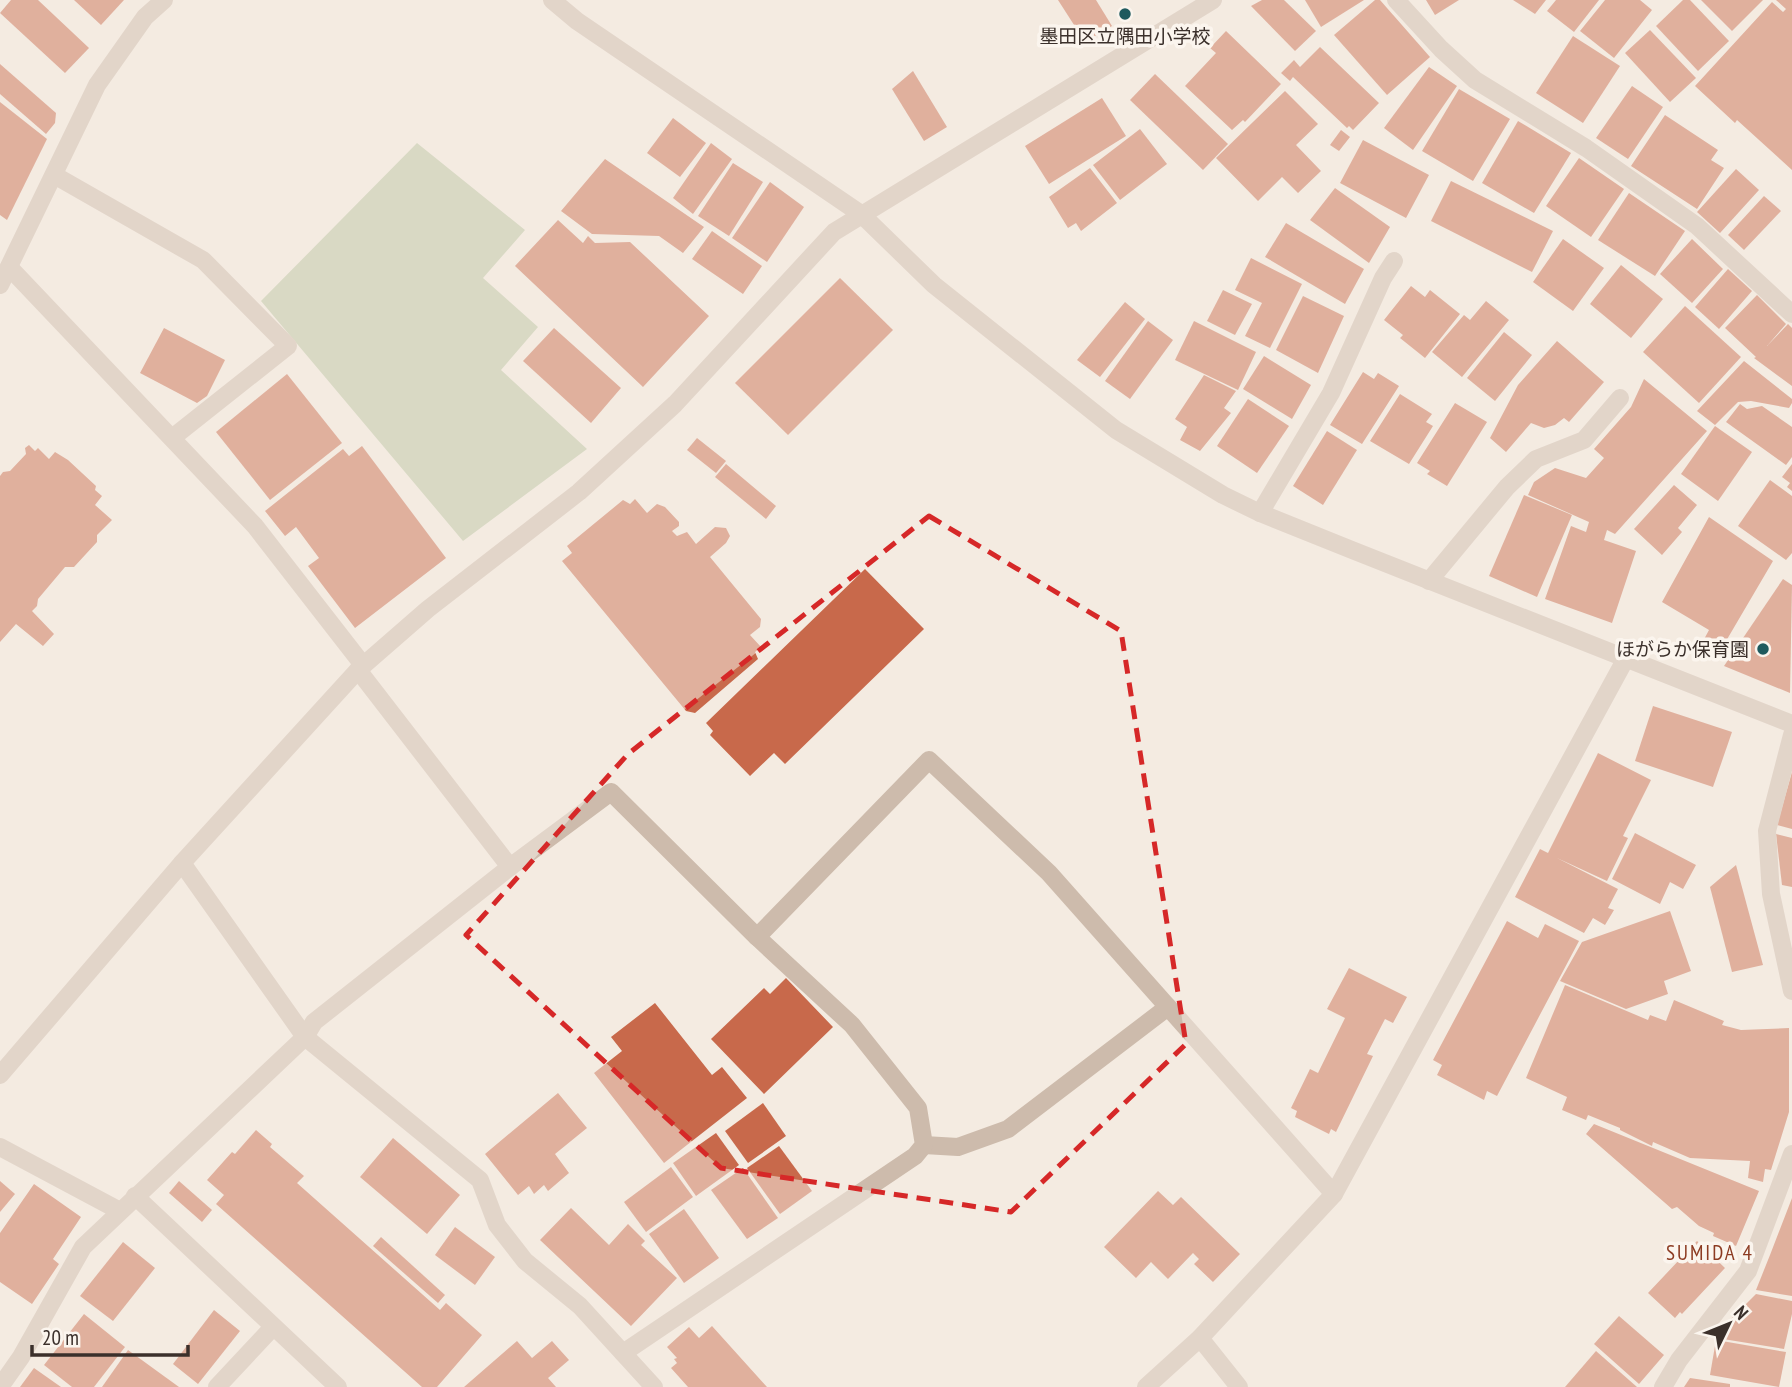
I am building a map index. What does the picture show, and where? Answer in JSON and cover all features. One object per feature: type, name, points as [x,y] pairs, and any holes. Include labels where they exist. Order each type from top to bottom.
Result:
[{"type":"street","points":[[0,285],[97,85],[145,17],[164,0]]},
{"type":"street","points":[[552,0],[577,21],[861,214],[934,285],[1116,430],[1223,495],[1260,513],[1625,660],[1792,724]]},
{"type":"street","points":[[0,1075],[182,863],[360,668],[428,609],[579,492],[675,404],[834,232],[1213,0]]},
{"type":"street","points":[[1396,0],[1441,50],[1475,80],[1586,148],[1697,226],[1792,314]]},
{"type":"street","points":[[54,175],[203,260],[288,346],[172,438]]},
{"type":"street","points":[[1260,513],[1331,393],[1383,278],[1394,261]]},
{"type":"street","points":[[9,267],[255,526],[510,867]]},
{"type":"street","points":[[1429,581],[1516,478],[1536,459],[1584,439],[1620,398]]},
{"type":"street","points":[[1146,1387],[1200,1338],[1334,1194],[1625,660]]},
{"type":"street","points":[[1792,735],[1767,831],[1770,894],[1792,991]]},
{"type":"street","points":[[757,937],[929,760],[1049,873],[1334,1194]]},
{"type":"street","points":[[0,1387],[21,1357],[83,1247],[135,1196],[305,1037],[314,1022],[510,867],[611,792],[757,937],[852,1025],[918,1108],[924,1145],[915,1156],[623,1353]]},
{"type":"street","points":[[182,863],[305,1037],[480,1180],[497,1225],[525,1261],[580,1306],[654,1387]]},
{"type":"street","points":[[924,1145],[958,1147],[1008,1129],[1168,1007]]},
{"type":"street","points":[[0,1147],[120,1211]]},
{"type":"street","points":[[1663,1387],[1679,1360],[1748,1271],[1792,1154]]},
{"type":"street","points":[[135,1196],[338,1387]]},
{"type":"street","points":[[217,1387],[273,1327]]},
{"type":"street","points":[[1200,1338],[1239,1387]]},
{"type":"highlighted area","points":[[929,516],[1121,631],[1186,1044],[1011,1212],[721,1168],[466,935],[628,754]]},
{"type":"green space","points":[[417,143],[525,230],[483,278],[538,327],[501,370],[587,449],[463,541],[261,301]]},
{"type":"building","points":[[11,0],[38,0],[89,48],[65,73],[0,13]]},
{"type":"building","points":[[74,0],[124,0],[101,25]]},
{"type":"building","points":[[1058,0],[1096,0],[1112,26],[1085,42]]},
{"type":"building","points":[[1262,0],[1284,0],[1316,31],[1295,51],[1251,6]]},
{"type":"building","points":[[1305,0],[1364,0],[1321,27]]},
{"type":"building","points":[[1375,0],[1380,0],[1430,57],[1387,95],[1334,35]]},
{"type":"building","points":[[1426,0],[1459,0],[1435,15]]},
{"type":"building","points":[[1513,0],[1546,0],[1535,14]]},
{"type":"building","points":[[1556,0],[1599,0],[1574,32],[1547,11]]},
{"type":"building","points":[[1605,0],[1640,0],[1652,10],[1614,58],[1580,31]]},
{"type":"building","points":[[1683,0],[1690,0],[1729,41],[1698,71],[1656,26]]},
{"type":"building","points":[[1701,0],[1763,0],[1732,31]]},
{"type":"building","points":[[1776,0],[1792,0],[1792,170],[1695,86],[1772,2],[1783,12],[1786,9]]},
{"type":"building","points":[[1650,30],[1696,78],[1670,102],[1625,53]]},
{"type":"building","points":[[1226,31],[1281,84],[1245,122],[1243,120],[1232,130],[1185,86],[1216,53],[1210,48]]},
{"type":"building","points":[[1573,36],[1620,66],[1583,123],[1536,93]]},
{"type":"building","points":[[1320,47],[1379,103],[1353,130],[1349,126],[1347,128],[1293,77],[1290,81],[1281,73],[1294,60],[1300,67]]},
{"type":"building","points":[[0,64],[56,113],[55,123],[46,134],[0,94]]},
{"type":"building","points":[[1429,67],[1457,86],[1413,150],[1384,128]]},
{"type":"building","points":[[913,71],[947,127],[924,141],[892,89]]},
{"type":"building","points":[[1155,74],[1228,144],[1203,170],[1130,100]]},
{"type":"building","points":[[1632,86],[1663,107],[1628,159],[1596,138]]},
{"type":"building","points":[[1459,89],[1510,119],[1473,181],[1422,151]]},
{"type":"building","points":[[1285,91],[1318,124],[1296,145],[1321,171],[1298,193],[1282,177],[1258,201],[1216,158]]},
{"type":"building","points":[[1102,98],[1126,136],[1049,184],[1025,146]]},
{"type":"building","points":[[0,102],[47,139],[7,220],[0,215]]},
{"type":"building","points":[[1665,115],[1718,150],[1711,160],[1724,168],[1697,209],[1631,166]]},
{"type":"building","points":[[673,118],[706,143],[680,177],[647,153]]},
{"type":"building","points":[[1518,121],[1571,153],[1534,213],[1482,183]]},
{"type":"building","points":[[1140,129],[1167,164],[1120,200],[1093,165]]},
{"type":"building","points":[[1341,130],[1350,137],[1339,151],[1330,145]]},
{"type":"building","points":[[1363,140],[1429,175],[1406,218],[1340,183]]},
{"type":"building","points":[[711,143],[732,159],[693,214],[673,198]]},
{"type":"building","points":[[1579,158],[1624,189],[1591,237],[1546,206]]},
{"type":"building","points":[[605,159],[704,227],[683,253],[659,236],[592,234],[561,211]]},
{"type":"building","points":[[733,163],[763,182],[729,236],[698,216]]},
{"type":"building","points":[[1090,168],[1117,203],[1081,231],[1076,223],[1068,228],[1049,197]]},
{"type":"building","points":[[1736,169],[1759,190],[1720,233],[1697,212]]},
{"type":"building","points":[[1451,181],[1553,231],[1532,272],[1431,221]]},
{"type":"building","points":[[770,182],[804,207],[767,262],[732,238]]},
{"type":"building","points":[[1335,188],[1390,227],[1369,263],[1310,220]]},
{"type":"building","points":[[1629,193],[1685,231],[1655,276],[1598,240]]},
{"type":"building","points":[[1764,196],[1781,211],[1744,250],[1728,235]]},
{"type":"building","points":[[558,220],[583,243],[588,236],[595,243],[630,242],[709,316],[643,387],[515,266]]},
{"type":"building","points":[[1286,223],[1364,269],[1345,304],[1265,257]]},
{"type":"building","points":[[712,231],[762,266],[743,294],[692,259]]},
{"type":"building","points":[[1563,239],[1604,268],[1573,311],[1533,282]]},
{"type":"building","points":[[1692,239],[1723,269],[1692,303],[1660,274]]},
{"type":"building","points":[[1251,258],[1302,284],[1270,348],[1245,336],[1262,303],[1235,290]]},
{"type":"building","points":[[1621,265],[1663,299],[1631,338],[1590,304]]},
{"type":"building","points":[[1728,269],[1752,291],[1719,329],[1695,307]]},
{"type":"building","points":[[840,278],[893,330],[788,435],[735,383]]},
{"type":"building","points":[[1411,286],[1425,297],[1430,290],[1460,314],[1425,358],[1400,338],[1403,335],[1384,320]]},
{"type":"building","points":[[1223,290],[1252,304],[1235,335],[1207,321]]},
{"type":"building","points":[[1757,295],[1786,324],[1767,346],[1788,324],[1792,328],[1792,386],[1754,358],[1756,357],[1725,328]]},
{"type":"building","points":[[1303,296],[1344,316],[1318,373],[1276,350]]},
{"type":"building","points":[[1486,301],[1509,320],[1462,377],[1432,352],[1464,315],[1470,320]]},
{"type":"building","points":[[1125,302],[1145,319],[1100,377],[1077,360]]},
{"type":"building","points":[[1685,306],[1741,357],[1699,403],[1643,352]]},
{"type":"building","points":[[1148,321],[1173,340],[1130,399],[1105,381]]},
{"type":"building","points":[[1194,321],[1256,352],[1238,390],[1175,360]]},
{"type":"building","points":[[164,328],[225,360],[207,396],[197,403],[140,373]]},
{"type":"building","points":[[554,328],[621,388],[591,423],[523,361]]},
{"type":"building","points":[[1504,332],[1532,355],[1495,401],[1467,378]]},
{"type":"building","points":[[1557,341],[1604,382],[1569,422],[1564,418],[1555,425],[1544,428],[1531,423],[1506,452],[1490,438],[1518,385]]},
{"type":"building","points":[[1264,356],[1311,385],[1292,419],[1243,389]]},
{"type":"building","points":[[1744,361],[1792,399],[1792,403],[1789,408],[1751,401],[1738,402],[1715,425],[1697,411]]},
{"type":"building","points":[[1363,372],[1374,379],[1378,373],[1399,386],[1362,444],[1330,425]]},
{"type":"building","points":[[287,374],[342,443],[270,500],[216,432]]},
{"type":"building","points":[[1204,375],[1236,391],[1224,408],[1231,413],[1200,451],[1180,440],[1187,427],[1175,419]]},
{"type":"building","points":[[1644,379],[1707,431],[1615,534],[1607,530],[1604,540],[1636,551],[1612,623],[1545,599],[1571,526],[1586,532],[1589,522],[1528,495],[1534,482],[1555,468],[1586,478],[1604,458],[1594,449],[1631,407]]},
{"type":"building","points":[[1400,394],[1432,414],[1426,422],[1433,426],[1409,464],[1370,441]]},
{"type":"building","points":[[1248,399],[1289,426],[1257,473],[1217,446]]},
{"type":"building","points":[[1455,403],[1487,422],[1447,486],[1427,474],[1430,471],[1417,463]]},
{"type":"building","points":[[1740,404],[1747,409],[1762,406],[1792,427],[1792,457],[1786,465],[1726,422]]},
{"type":"building","points":[[1715,426],[1752,452],[1718,501],[1681,474]]},
{"type":"building","points":[[1327,431],[1357,450],[1323,505],[1293,486]]},
{"type":"building","points":[[697,438],[726,461],[716,473],[687,450]]},
{"type":"building","points":[[29,445],[35,451],[38,448],[49,459],[55,452],[68,460],[96,486],[95,490],[102,496],[95,505],[112,520],[97,535],[97,542],[74,567],[65,567],[38,599],[37,606],[32,611],[54,634],[43,646],[16,624],[0,642],[0,476],[3,472],[10,471],[26,454],[25,448]]},
{"type":"building","points":[[362,446],[446,558],[355,628],[308,566],[319,558],[296,527],[285,536],[265,511],[343,449],[349,456]]},
{"type":"building","points":[[726,464],[776,506],[766,519],[715,477]]},
{"type":"building","points":[[1792,464],[1792,491],[1787,487],[1790,483],[1782,477]]},
{"type":"building","points":[[1770,480],[1792,496],[1792,553],[1786,560],[1738,526]]},
{"type":"building","points":[[1674,485],[1697,505],[1678,528],[1682,532],[1662,555],[1634,529]]},
{"type":"building","points":[[1524,495],[1572,515],[1537,597],[1489,576]]},
{"type":"building","points":[[635,499],[647,513],[657,504],[665,507],[679,522],[679,526],[672,531],[677,536],[687,532],[696,544],[715,527],[726,528],[730,536],[710,557],[761,619],[760,627],[750,635],[761,647],[755,652],[758,659],[695,713],[686,711],[562,561],[572,553],[567,546],[623,500],[630,504]]},
{"type":"building","points":[[1709,517],[1773,561],[1719,653],[1702,643],[1709,630],[1662,602]]},
{"type":"building","points":[[865,569],[924,629],[785,764],[774,753],[750,776],[710,735],[713,731],[706,723]]},
{"type":"building","points":[[1783,579],[1792,585],[1790,693],[1724,666]]},
{"type":"building","points":[[1653,706],[1732,732],[1713,787],[1635,761]]},
{"type":"building","points":[[1598,753],[1651,780],[1623,836],[1628,838],[1607,881],[1557,858],[1618,889],[1608,908],[1614,910],[1605,925],[1593,918],[1584,933],[1515,897],[1540,849],[1548,853]]},
{"type":"building","points":[[1792,772],[1792,829],[1777,825]]},
{"type":"building","points":[[1635,833],[1696,865],[1683,889],[1670,882],[1660,904],[1612,879]]},
{"type":"building","points":[[1776,834],[1792,838],[1792,887],[1782,885]]},
{"type":"building","points":[[1736,865],[1763,965],[1732,972],[1710,887]]},
{"type":"building","points":[[1670,911],[1691,971],[1664,981],[1668,994],[1626,1009],[1560,981],[1582,942]]},
{"type":"building","points":[[1507,921],[1538,938],[1545,924],[1579,941],[1497,1096],[1487,1091],[1484,1100],[1437,1075],[1442,1065],[1433,1060]]},
{"type":"building","points":[[1349,968],[1407,997],[1393,1023],[1385,1019],[1367,1054],[1373,1056],[1336,1132],[1331,1129],[1329,1134],[1295,1117],[1297,1111],[1291,1108],[1310,1069],[1318,1073],[1345,1018],[1327,1009]]},
{"type":"building","points":[[786,978],[833,1027],[764,1094],[711,1039],[764,988],[770,994]]},
{"type":"building","points":[[1565,985],[1648,1020],[1650,1015],[1666,1021],[1674,1000],[1724,1021],[1722,1025],[1741,1030],[1789,1028],[1789,1112],[1771,1170],[1765,1169],[1763,1182],[1748,1178],[1750,1161],[1690,1158],[1653,1142],[1652,1146],[1620,1128],[1588,1115],[1586,1120],[1562,1110],[1567,1097],[1526,1078]]},
{"type":"building","points":[[655,1003],[712,1075],[722,1067],[747,1098],[664,1163],[594,1073],[622,1051],[611,1037]]},
{"type":"building","points":[[558,1093],[587,1128],[555,1154],[569,1173],[548,1191],[544,1185],[534,1194],[529,1186],[518,1195],[485,1154]]},
{"type":"building","points":[[763,1103],[786,1136],[748,1163],[725,1131]]},
{"type":"building","points":[[1594,1124],[1759,1191],[1736,1246],[1713,1236],[1714,1233],[1699,1226],[1677,1207],[1672,1209],[1586,1134]]},
{"type":"building","points":[[256,1130],[272,1144],[270,1147],[304,1176],[297,1183],[440,1310],[446,1303],[482,1335],[437,1387],[422,1387],[216,1204],[224,1195],[207,1180]]},
{"type":"building","points":[[716,1133],[739,1165],[696,1196],[673,1163]]},
{"type":"building","points":[[393,1138],[460,1195],[427,1234],[360,1177]]},
{"type":"building","points":[[779,1146],[812,1191],[780,1214],[747,1168]]},
{"type":"building","points":[[671,1167],[693,1197],[646,1232],[624,1202]]},
{"type":"building","points":[[743,1168],[778,1218],[747,1239],[711,1190]]},
{"type":"building","points":[[0,1181],[15,1194],[0,1212]]},
{"type":"building","points":[[179,1181],[212,1210],[202,1222],[169,1193]]},
{"type":"building","points":[[34,1184],[81,1217],[53,1259],[59,1264],[32,1304],[0,1282],[0,1233]]},
{"type":"building","points":[[1158,1191],[1173,1205],[1181,1197],[1240,1254],[1213,1282],[1194,1264],[1199,1259],[1193,1253],[1168,1279],[1151,1262],[1136,1278],[1104,1247]]},
{"type":"building","points":[[1792,1198],[1792,1296],[1756,1290],[1770,1255]]},
{"type":"building","points":[[571,1208],[609,1245],[628,1224],[645,1241],[641,1245],[677,1278],[631,1326],[540,1240]]},
{"type":"building","points":[[684,1209],[719,1258],[684,1283],[649,1234]]},
{"type":"building","points":[[455,1227],[495,1257],[475,1285],[435,1255]]},
{"type":"building","points":[[381,1237],[445,1295],[438,1303],[373,1246]]},
{"type":"building","points":[[1697,1241],[1725,1268],[1682,1314],[1680,1312],[1675,1318],[1648,1293]]},
{"type":"building","points":[[123,1242],[155,1268],[113,1321],[80,1296]]},
{"type":"building","points":[[1756,1294],[1792,1301],[1792,1314],[1784,1349],[1723,1339],[1726,1324]]},
{"type":"building","points":[[214,1310],[240,1331],[198,1384],[173,1364]]},
{"type":"building","points":[[84,1314],[125,1347],[94,1387],[72,1387],[44,1365]]},
{"type":"building","points":[[1619,1316],[1664,1355],[1639,1384],[1594,1344]]},
{"type":"building","points":[[712,1326],[767,1387],[688,1387],[671,1368],[677,1363],[674,1359],[677,1358],[667,1347],[689,1327],[699,1338]]},
{"type":"building","points":[[1716,1340],[1786,1352],[1779,1387],[1710,1375]]},
{"type":"building","points":[[517,1341],[532,1358],[552,1341],[569,1360],[548,1378],[556,1387],[464,1387]]},
{"type":"building","points":[[128,1350],[179,1387],[102,1387]]},
{"type":"building","points":[[1596,1351],[1637,1387],[1565,1387]]},
{"type":"building","points":[[34,1368],[61,1387],[20,1387]]},
{"type":"building","points":[[1690,1378],[1730,1384],[1730,1387],[1684,1387]]},
{"type":"place","name":"墨田区立隅田小学校","points":[[1125,14]]},
{"type":"place","name":"ほがらか保育園","points":[[1763,649]]},
{"type":"district","name":"SUMIDA 4","points":[[1710,1253]]}]
